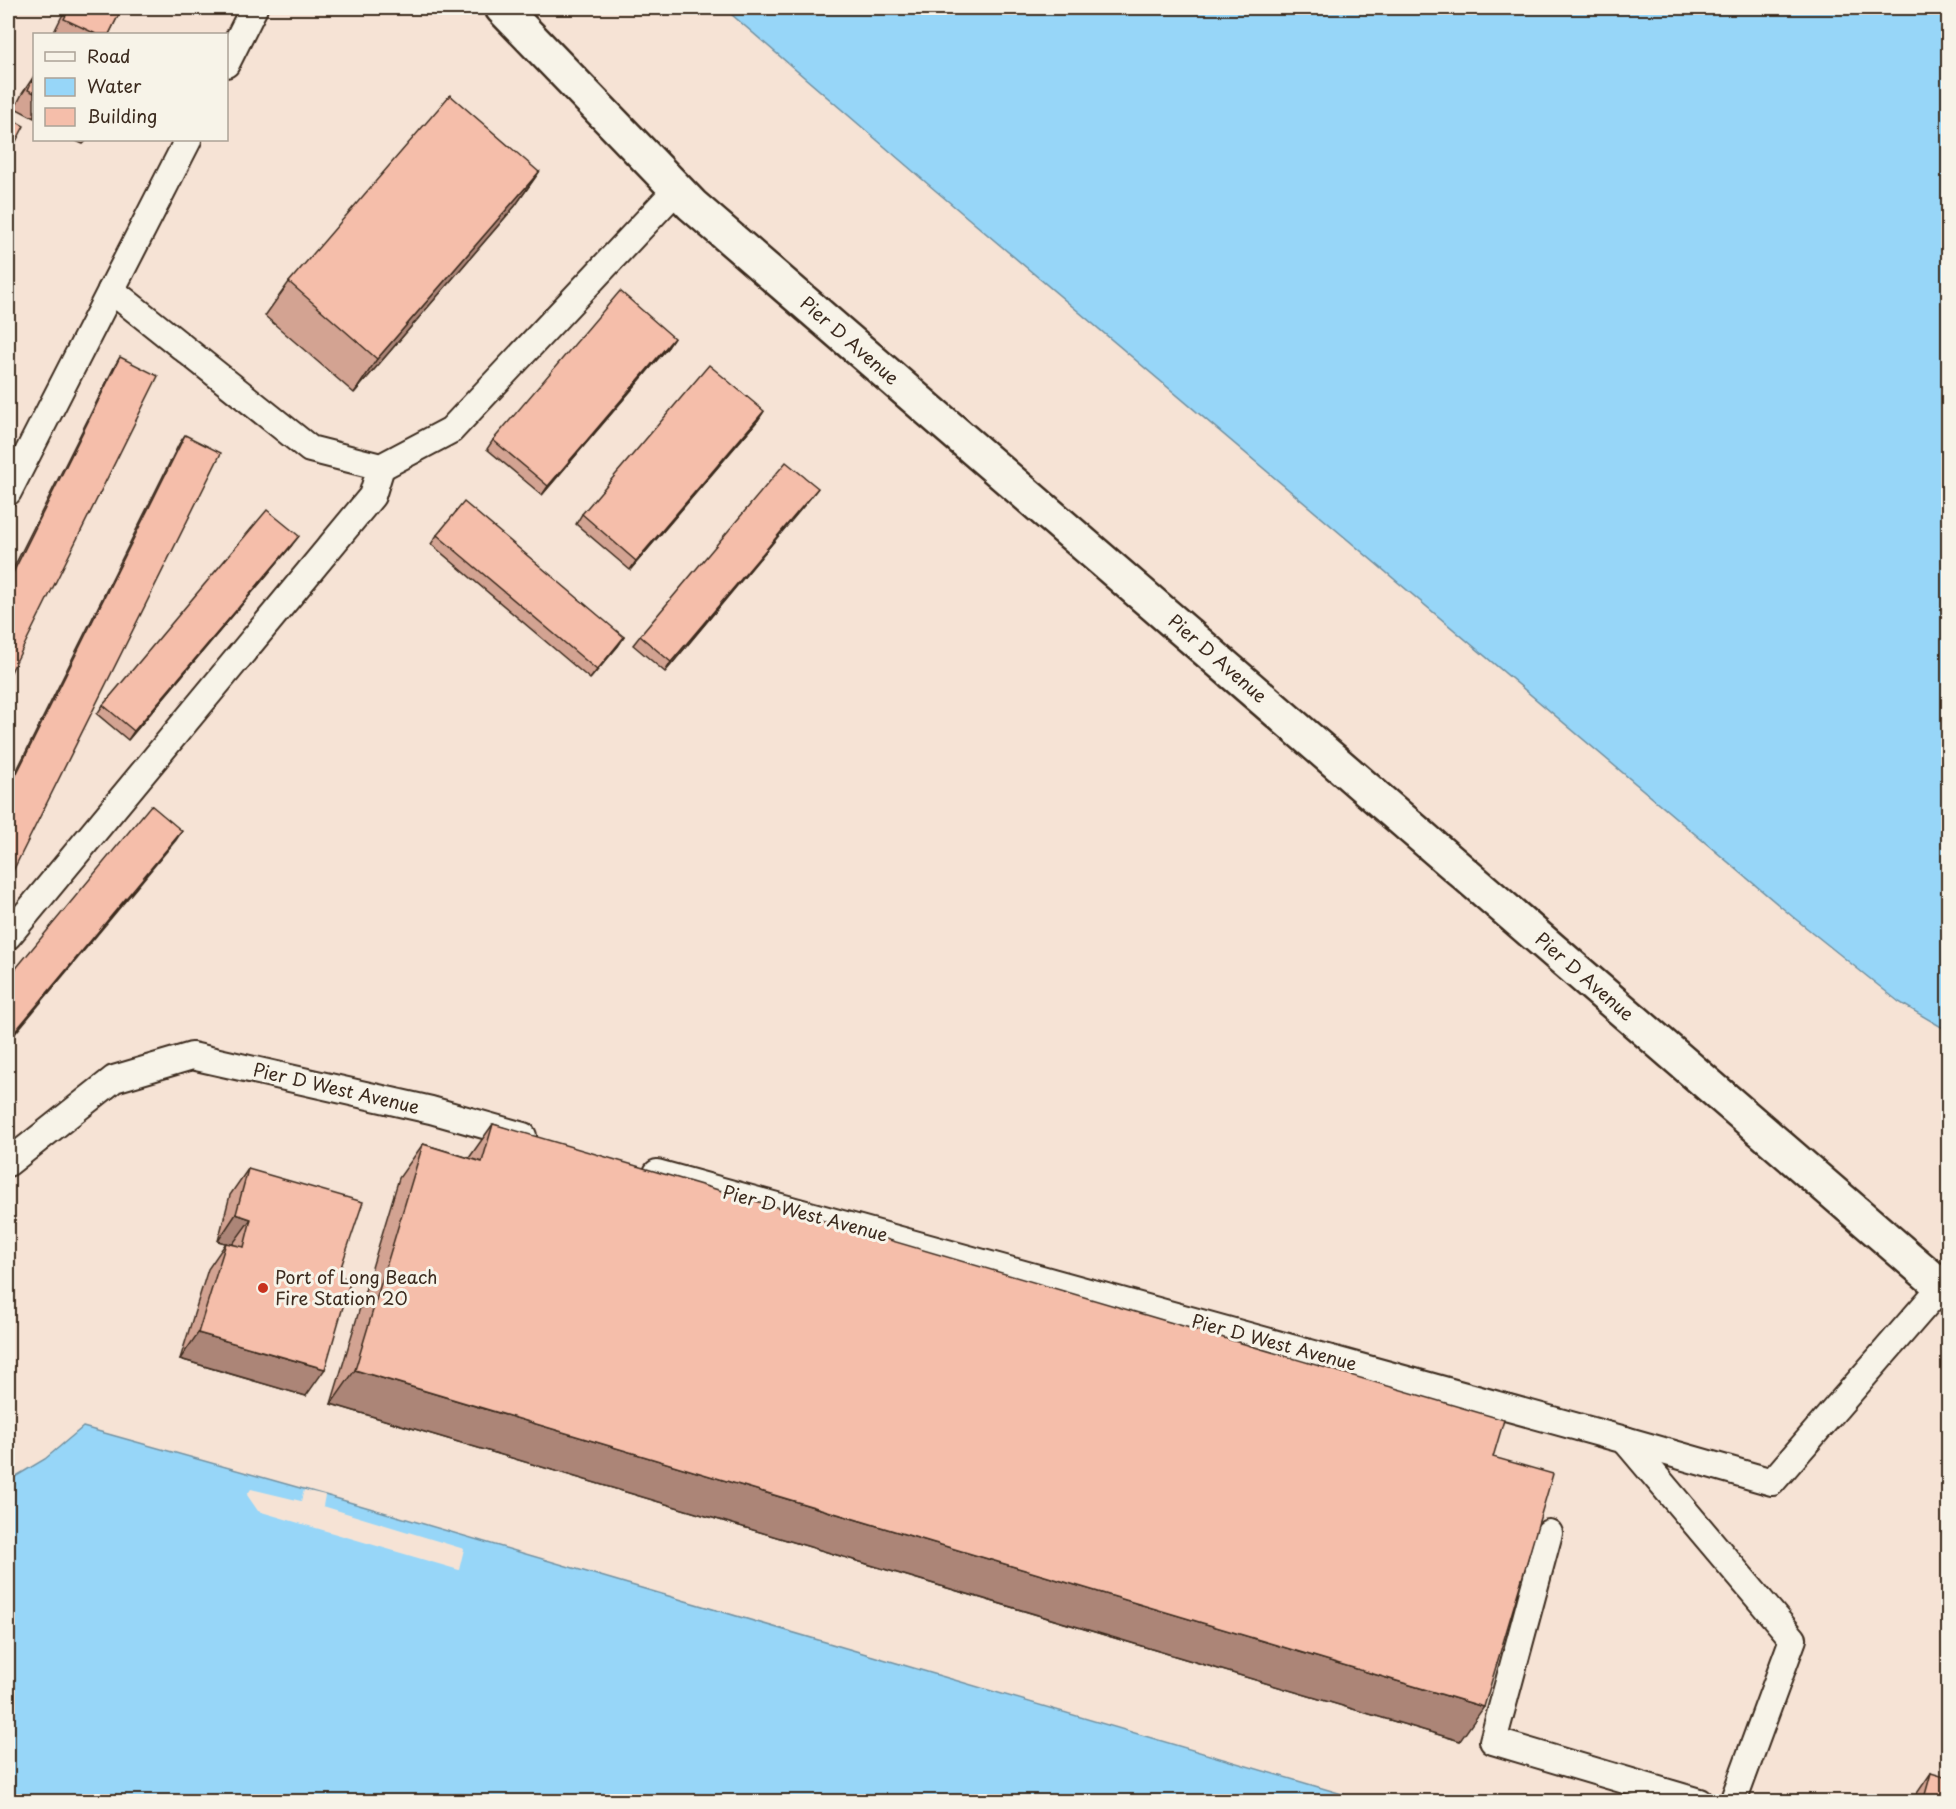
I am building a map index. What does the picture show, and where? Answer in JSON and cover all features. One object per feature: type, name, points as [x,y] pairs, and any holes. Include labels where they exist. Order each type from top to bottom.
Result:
[{"type":"street","name":"Pier D Avenue","points":[[502,8],[692,205],[1945,1289]]},
{"type":"lane","points":[[228,59],[254,8]]},
{"type":"lane","points":[[8,492],[187,141]]},
{"type":"lane","points":[[111,290],[310,449],[381,467],[451,430],[677,189]]},
{"type":"lane","points":[[8,936],[372,496],[381,467]]},
{"type":"lane","name":"Pier D West Avenue","points":[[8,1163],[114,1079],[192,1056],[431,1110],[546,1142]]},
{"type":"lane","name":"Pier D West Avenue","points":[[638,1167],[1772,1482],[1945,1289]]},
{"type":"lane","points":[[1626,1440],[1793,1639],[1733,1802]]},
{"type":"lane","points":[[1549,1533],[1493,1741],[1699,1802]]},
{"type":"water","points":[[724,8],[1948,8],[1948,1031],[1899,1002],[1793,917],[929,185]]},
{"type":"water","points":[[83,1427],[325,1495],[1366,1801],[8,1802],[8,1481],[45,1459]]},
{"type":"pier","points":[[251,1489],[301,1501],[304,1490],[325,1495],[323,1506],[464,1549],[459,1570],[258,1511],[247,1495]]},
{"type":"building","points":[[70,8],[122,8],[110,33],[94,33],[64,19]]},
{"type":"building","points":[[33,78],[33,92],[28,90]]},
{"type":"building","points":[[450,95],[539,172],[377,359],[289,282]]},
{"type":"building","points":[[8,117],[24,126],[8,157]]},
{"type":"building","points":[[620,291],[674,338],[548,486],[493,440]]},
{"type":"building","points":[[120,357],[158,376],[8,678],[8,583]]},
{"type":"building","points":[[709,365],[764,411],[636,561],[582,514]]},
{"type":"building","points":[[185,435],[221,453],[8,881],[8,791]]},
{"type":"building","points":[[786,462],[818,488],[671,662],[640,636]]},
{"type":"building","points":[[464,502],[624,637],[597,670],[437,535]]},
{"type":"building","points":[[267,510],[299,536],[134,731],[103,705]]},
{"type":"building","points":[[151,805],[182,831],[8,1040],[8,978]]},
{"type":"building","points":[[493,1124],[1504,1420],[1493,1457],[1553,1474],[1484,1707],[355,1370],[423,1144],[482,1162]]},
{"type":"building","name":"Port of Long Beach Fire Station 20","points":[[248,1169],[363,1202],[338,1276],[351,1279],[325,1369],[198,1333],[226,1243],[244,1247],[251,1219],[236,1214]]},
{"type":"building","points":[[1931,1773],[1948,1778],[1948,1802],[1923,1802]]},
{"type":"place","name":"Port of Long Beach Fire Station 20","points":[[263,1288]]}]
